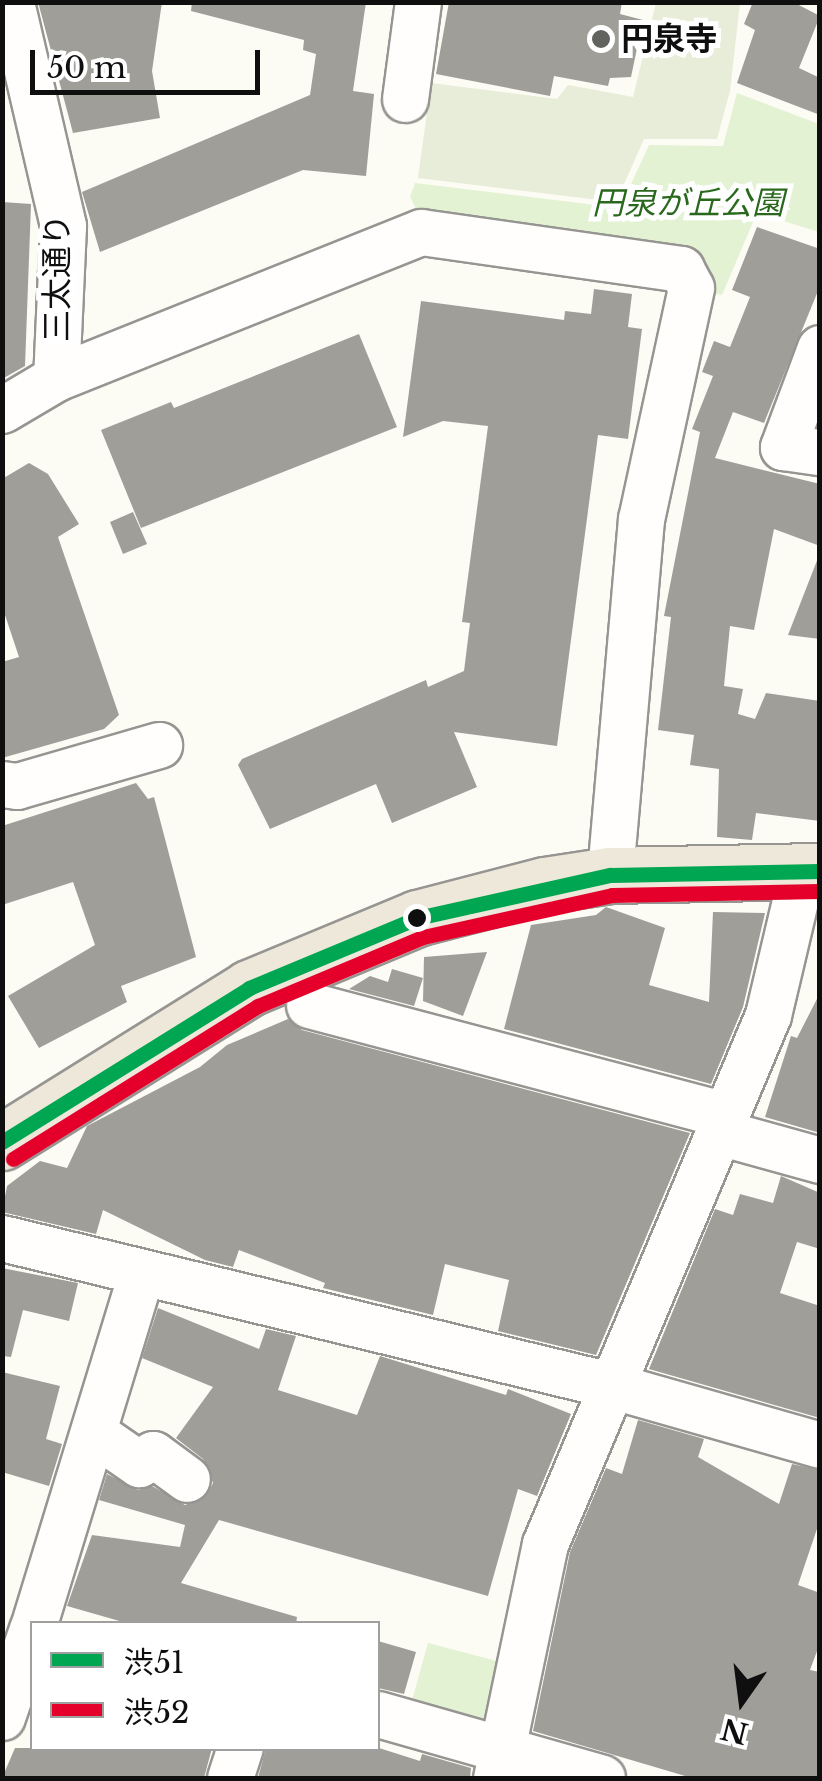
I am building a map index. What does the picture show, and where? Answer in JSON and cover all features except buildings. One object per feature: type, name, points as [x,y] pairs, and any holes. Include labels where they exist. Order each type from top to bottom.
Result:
[{"type":"main road","points":[[2,1142],[249,988],[318,956],[490,896],[610,876],[811,871]]},
{"type":"street","name":"三太通り","points":[[11,2],[64,226],[56,378]]},
{"type":"street","points":[[405,99],[418,2]]},
{"type":"street","points":[[2,410],[56,378],[421,232],[681,269],[690,288],[641,520],[610,876]]},
{"type":"street","points":[[820,348],[783,447],[820,452]]},
{"type":"street","points":[[2,784],[17,786],[158,744]]},
{"type":"street","points":[[500,1764],[544,1544],[768,1015],[811,871]]},
{"type":"street","points":[[309,1005],[723,1123],[820,1160]]},
{"type":"street","points":[[2,1238],[610,1385],[820,1445]]},
{"type":"street","points":[[34,1619],[141,1272]]},
{"type":"street","points":[[94,1433],[139,1464],[153,1454],[187,1480]]},
{"type":"street","points":[[2,1717],[30,1631]]},
{"type":"street","points":[[380,1715],[500,1764],[602,1778]]},
{"type":"street","points":[[230,1778],[239,1751]]},
{"type":"green space","points":[[656,3],[740,3],[730,91],[717,139],[644,139],[616,202],[418,178],[431,83],[557,99],[568,85],[633,97]]},
{"type":"green space","name":"円泉が丘公園","points":[[737,93],[819,124],[819,232],[757,213],[722,295],[425,225],[410,197],[415,183],[620,208],[649,145],[723,146]]},
{"type":"green space","points":[[428,1643],[516,1666],[478,1736],[411,1704]]},
{"type":"transit line","name":"渋51","points":[[2,1142],[249,988],[417,918],[610,875],[820,871]]},
{"type":"transit line","name":"渋52","points":[[13,1159],[258,1006],[423,937],[612,895],[820,891]]},
{"type":"place","name":"円泉寺","points":[[601,39]]}]
